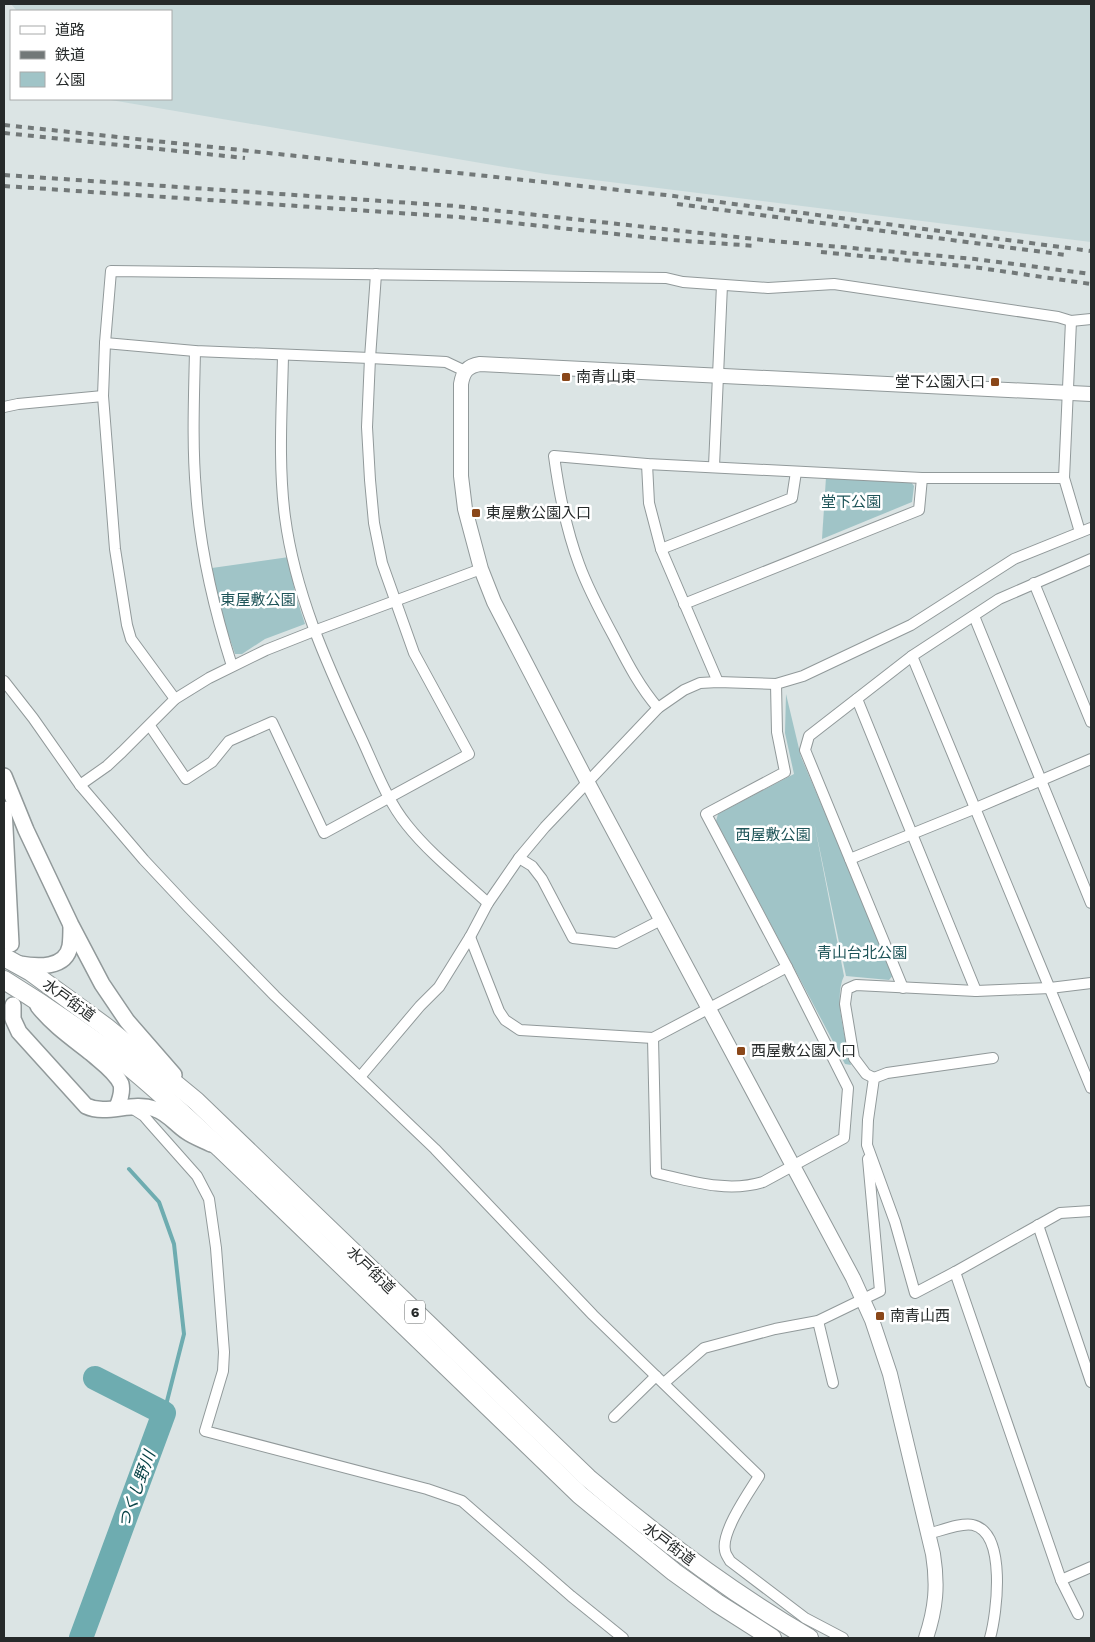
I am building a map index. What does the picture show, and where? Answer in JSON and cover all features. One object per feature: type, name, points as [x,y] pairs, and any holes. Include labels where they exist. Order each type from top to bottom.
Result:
[{"type":"highway","name":"水戸街道","points":[[10,955],[106,1027],[196,1101],[588,1478],[630,1514],[686,1558],[773,1617],[809,1638]]},
{"type":"highway","name":"水戸街道","points":[[4,980],[118,1058],[220,1148],[580,1496],[674,1572],[716,1603],[772,1638]]},
{"type":"main road","points":[[4,776],[26,830],[71,925],[110,998],[145,1043],[196,1101]]},
{"type":"main road","points":[[4,809],[10,955],[36,967],[49,966],[64,958],[70,947],[71,925]]},
{"type":"main road","points":[[31,997],[47,1018],[116,1076],[122,1086],[121,1098],[123,1107]]},
{"type":"main road","points":[[12,1005],[13,1019],[19,1032],[86,1106],[102,1111],[123,1107],[154,1109],[165,1114],[187,1132],[220,1148]]},
{"type":"street","points":[[175,699],[131,639],[115,549],[103,396],[111,271],[666,278],[683,282],[768,288],[834,284],[1058,317],[1071,321],[1091,319]]},
{"type":"street","points":[[150,726],[186,779],[212,762],[229,741],[272,722],[324,832],[469,754],[414,653],[382,562],[374,523],[367,427],[376,274]]},
{"type":"street","points":[[714,466],[722,285]]},
{"type":"street","points":[[1071,321],[1064,478],[1080,532]]},
{"type":"street","points":[[105,344],[195,351],[446,362],[465,371]]},
{"type":"street","points":[[195,351],[194,452],[199,526],[212,596],[232,666]]},
{"type":"street","points":[[283,355],[281,436],[282,478],[286,518],[302,594],[327,665],[389,798],[406,824],[488,903]]},
{"type":"street","points":[[926,1638],[931,1624],[936,1594],[936,1574],[890,1374],[880,1340],[864,1299],[507,628],[481,568],[465,509],[461,476],[461,384],[465,371],[472,366],[480,364],[1091,394]]},
{"type":"street","points":[[4,407],[103,396]]},
{"type":"street","points":[[658,708],[636,680],[593,597],[579,565],[562,508],[554,456],[646,464],[922,478],[1064,478]]},
{"type":"street","points":[[646,464],[649,503],[661,549],[718,682]]},
{"type":"street","points":[[661,549],[792,498],[796,472]]},
{"type":"street","points":[[684,604],[919,510],[922,478]]},
{"type":"street","points":[[360,1077],[420,1006],[439,987],[470,938],[488,903],[519,858],[545,827],[658,708],[684,690],[700,684],[718,682],[776,684],[803,676],[911,625],[1014,559],[1091,528]]},
{"type":"street","points":[[903,988],[805,750],[809,736],[912,656],[999,599],[1091,559]]},
{"type":"street","points":[[80,785],[107,766],[150,726],[175,699],[232,666],[314,630],[481,568]]},
{"type":"street","points":[[1034,583],[1091,722]]},
{"type":"street","points":[[974,616],[1091,903]]},
{"type":"street","points":[[912,656],[1091,1088]]},
{"type":"street","points":[[4,681],[33,718],[80,785],[188,908],[275,996],[435,1149],[563,1284],[759,1476],[738,1510],[724,1549],[730,1560],[805,1618],[843,1638]]},
{"type":"street","points":[[653,1038],[656,1173],[719,1186],[750,1186],[763,1182],[844,1138],[848,1088],[787,967],[706,814],[785,772],[777,732],[776,684]]},
{"type":"street","points":[[857,699],[976,991]]},
{"type":"street","points":[[850,859],[1091,759]]},
{"type":"street","points":[[519,858],[532,866],[542,879],[573,938],[616,943],[661,920]]},
{"type":"street","points":[[470,938],[499,1011],[504,1020],[520,1030],[653,1038],[787,967]]},
{"type":"street","points":[[993,1058],[888,1073],[874,1078],[866,1074],[854,1058],[845,1004],[847,989],[856,985],[976,991],[1050,988],[1091,983]]},
{"type":"street","points":[[614,1417],[704,1348],[774,1328],[818,1322],[880,1291],[867,1145],[868,1120],[874,1078]]},
{"type":"street","points":[[123,1107],[144,1116],[197,1176],[209,1199],[216,1248],[224,1352],[223,1371],[205,1431],[428,1489],[462,1501],[571,1596],[623,1638]]},
{"type":"street","points":[[867,1145],[895,1222],[915,1293],[1060,1213],[1091,1211]]},
{"type":"street","points":[[1038,1225],[1091,1382]]},
{"type":"street","points":[[954,1272],[1061,1580],[1078,1614]]},
{"type":"street","points":[[818,1322],[834,1383]]},
{"type":"street","points":[[928,1534],[966,1524],[979,1527],[989,1536],[994,1553],[997,1592],[990,1638]]},
{"type":"street","points":[[1061,1580],[1091,1567]]},
{"type":"shaded area","points":[[11,4],[1091,4],[1091,242],[546,174],[111,100],[172,100],[172,10],[16,10]]},
{"type":"green space","name":"堂下公園","points":[[826,477],[911,482],[914,486],[912,502],[822,539]]},
{"type":"green space","name":"東屋敷公園","points":[[289,557],[295,593],[305,624],[265,639],[242,654],[235,654],[218,601],[212,568]]},
{"type":"green space","name":"西屋敷公園","points":[[786,694],[801,757],[894,974],[889,980],[846,976],[814,822],[844,976],[841,985],[840,1007],[851,1065],[845,1064],[716,821],[718,814],[794,774],[785,733]]},
{"type":"waterway","points":[[129,1169],[159,1202],[174,1244],[184,1334],[164,1413]]},
{"type":"waterway","name":"つくし野川","points":[[81,1638],[164,1413],[95,1378]]},
{"type":"railway","points":[[4,125],[666,195],[1091,251]]},
{"type":"railway","points":[[4,133],[245,158]]},
{"type":"railway","points":[[4,175],[455,206],[773,241],[975,259],[1091,274]]},
{"type":"railway","points":[[4,186],[458,217],[672,240],[756,246]]},
{"type":"railway","points":[[677,204],[1066,255]]},
{"type":"railway","points":[[821,252],[973,267],[1091,284]]},
{"type":"place","name":"南青山東","points":[[566,377]]},
{"type":"place","name":"堂下公園入口","points":[[995,382]]},
{"type":"place","name":"東屋敷公園入口","points":[[476,513]]},
{"type":"place","name":"西屋敷公園入口","points":[[741,1051]]},
{"type":"place","name":"南青山西","points":[[880,1316]]},
{"type":"park label","name":"青山台北公園","points":[[862,953]]}]
